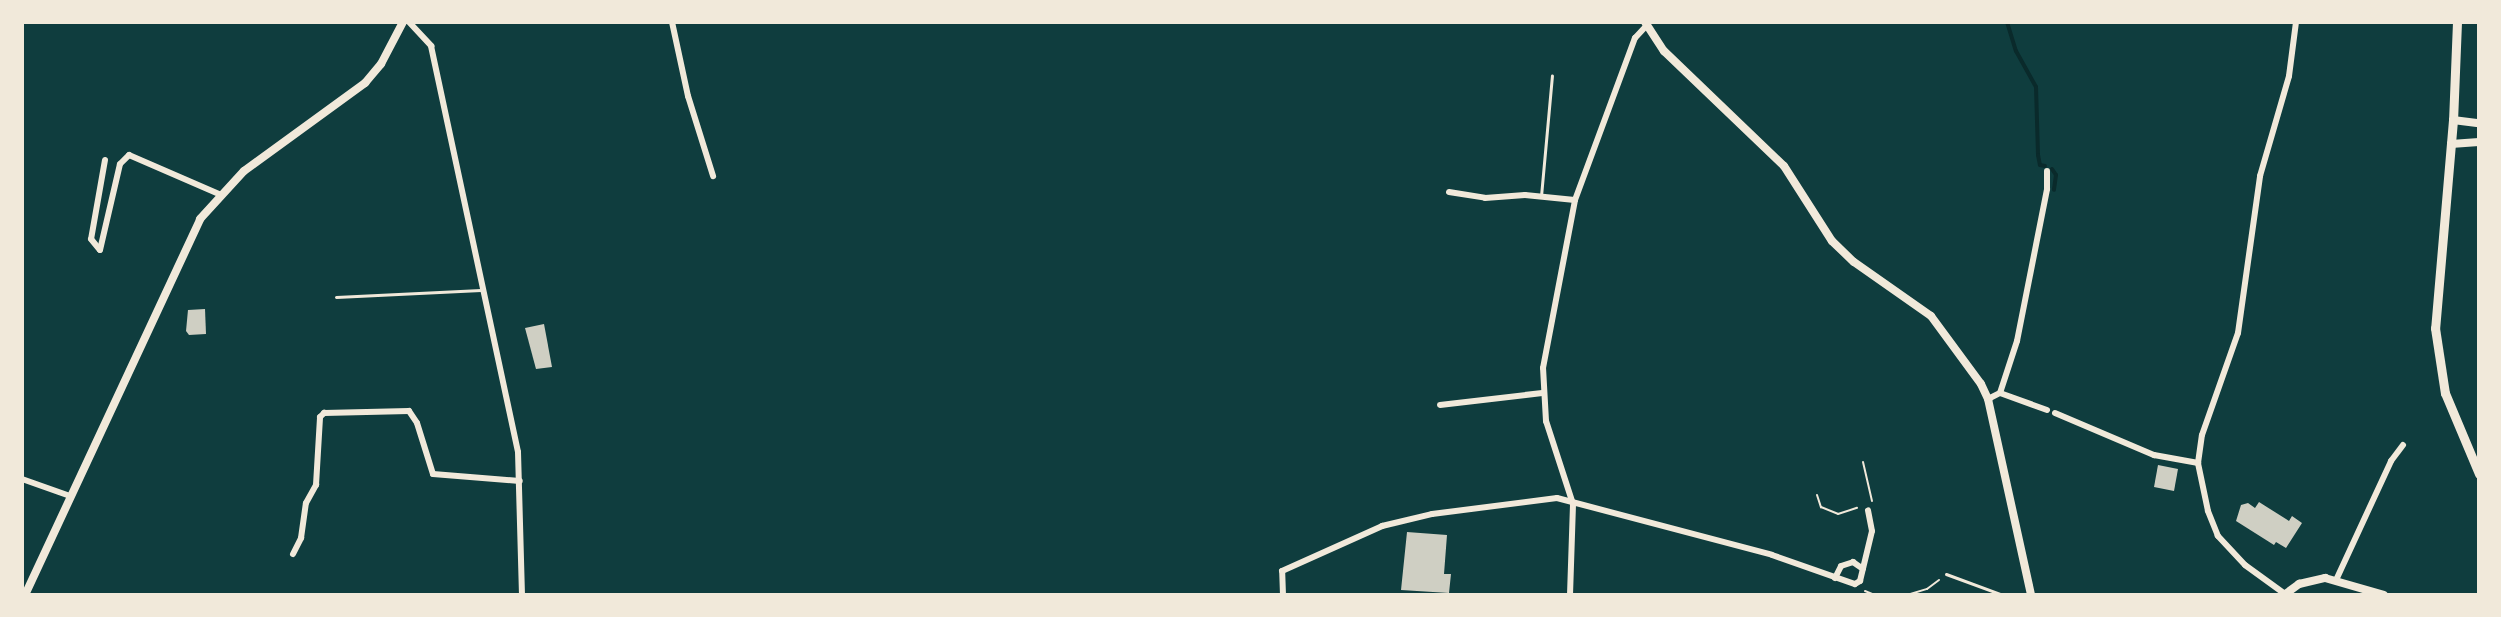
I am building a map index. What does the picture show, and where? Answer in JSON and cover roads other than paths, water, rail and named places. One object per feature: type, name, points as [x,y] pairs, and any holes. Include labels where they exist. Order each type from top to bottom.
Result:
[{"type":"main road","points":[[2457,22],[2453,120],[2437,288],[2437,351],[2445,393],[2479,474]]},
{"type":"street","points":[[25,595],[186,241],[219,194],[244,171],[365,83],[381,64],[406,22],[431,46],[518,452],[522,595]]},
{"type":"street","points":[[672,22],[688,96],[713,176]]},
{"type":"street","points":[[2296,22],[2289,76],[2260,176],[2238,333],[2202,435],[2198,463],[2208,511],[2218,536],[2245,565],[2284,595],[2309,580],[2337,578],[2380,594]]},
{"type":"street","points":[[1570,595],[1573,504],[1546,421],[1542,393],[1543,368],[1575,200],[1635,38],[1646,24],[1664,51],[1784,166],[1832,241],[1854,262],[1931,316],[1988,399],[2031,595]]},
{"type":"street","points":[[2453,120],[2479,123]]},
{"type":"street","points":[[2451,144],[2479,142]]},
{"type":"street","points":[[105,160],[91,239],[100,250],[120,164],[129,155],[219,194]]},
{"type":"street","points":[[1988,399],[2000,393],[2017,341],[2047,189],[2047,171]]},
{"type":"street","points":[[1449,192],[1485,198],[1541,196],[1575,200]]},
{"type":"street","points":[[1440,405],[1542,393]]},
{"type":"street","points":[[2000,393],[2154,455],[2198,463]]},
{"type":"street","points":[[293,554],[301,538],[306,503],[316,485],[320,417],[324,413],[409,411],[417,423],[433,474],[520,481]]},
{"type":"street","points":[[2337,578],[2391,461],[2403,445]]},
{"type":"street","points":[[22,479],[70,496]]},
{"type":"street","points":[[1283,595],[1282,571],[1382,526],[1432,514],[1557,498],[1772,555],[1855,584],[1860,581],[1872,531],[1868,510]]},
{"type":"street","points":[[1835,578],[1841,566],[1853,562],[1863,569]]},
{"type":"lane","points":[[1541,196],[1552,75]]},
{"type":"lane","points":[[336,297],[485,290]]},
{"type":"lane","points":[[1946,574],[2003,595]]},
{"type":"waterway","points":[[2007,22],[2016,51],[2036,87],[2038,155],[2040,165],[2045,166]]},
{"type":"waterway","points":[[2052,169],[2056,175],[2054,190]]}]
